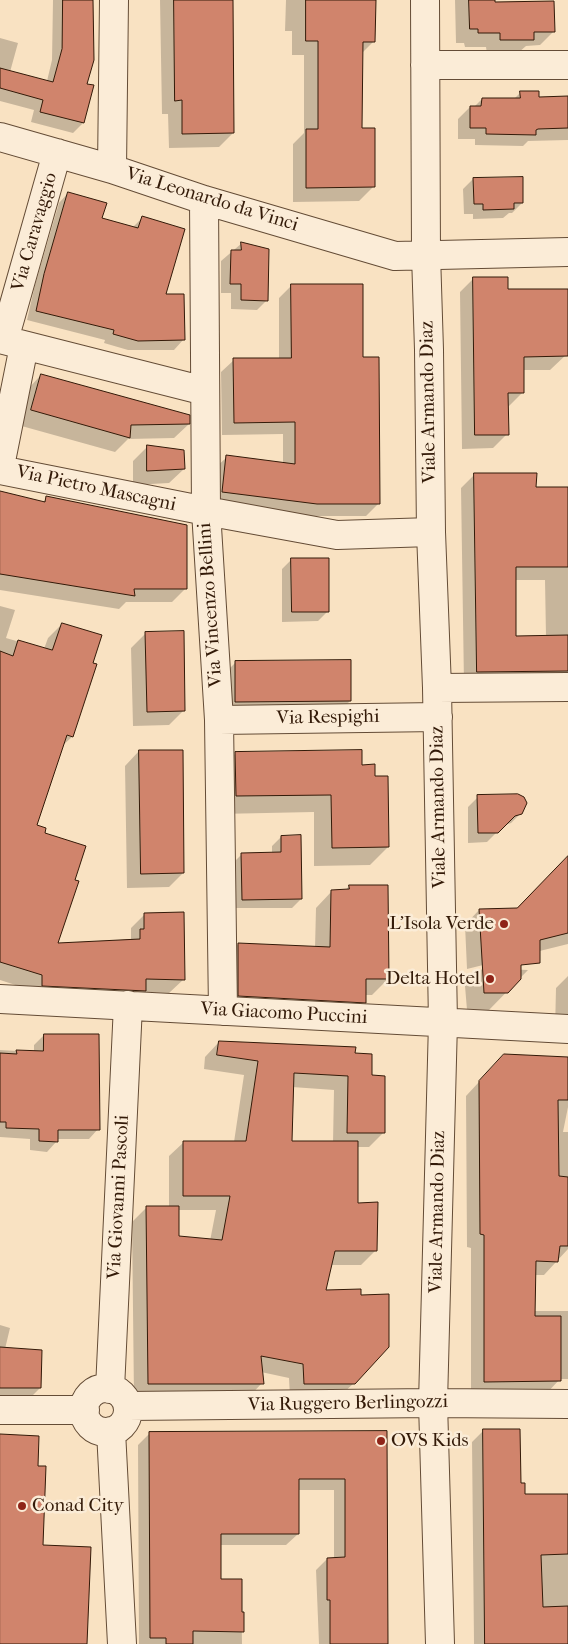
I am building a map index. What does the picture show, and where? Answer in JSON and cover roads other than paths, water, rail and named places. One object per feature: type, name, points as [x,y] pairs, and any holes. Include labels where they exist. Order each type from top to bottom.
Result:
[{"type":"street","points":[[112,169],[114,0]]},
{"type":"street","name":"Viale Armando Diaz","points":[[425,0],[430,532],[438,717],[443,1022],[433,1403],[440,1644]]},
{"type":"street","points":[[425,65],[568,65]]},
{"type":"street","name":"Via Leonardo da Vinci","points":[[0,137],[112,169],[204,200],[395,256],[568,252]]},
{"type":"street","name":"Via Caravaggio","points":[[10,342],[57,153]]},
{"type":"street","name":"Via Vincenzo Bellini","points":[[204,200],[206,512],[218,720],[223,1011]]},
{"type":"street","points":[[10,342],[205,391]]},
{"type":"street","name":"Via Pietro Mascagni","points":[[10,342],[0,468],[206,512],[337,535],[430,532]]},
{"type":"street","points":[[437,688],[568,688]]},
{"type":"street","name":"Via Respighi","points":[[218,720],[438,717]]},
{"type":"street","name":"Via Giacomo Puccini","points":[[0,999],[568,1029]]},
{"type":"street","name":"Via Giovanni Pascoli","points":[[111,1431],[122,1425],[128,1413],[119,1398],[128,1005]]},
{"type":"street","points":[[119,1398],[98,1390],[88,1398],[84,1410],[86,1417],[93,1427],[99,1430],[111,1431],[122,1644]]},
{"type":"street","name":"Via Ruggero Berlingozzi","points":[[119,1398],[568,1404]]},
{"type":"street","points":[[0,1410],[84,1410]]},
{"type":"place","name":"L'Isola Verde","points":[[504,924]]},
{"type":"place","name":"Delta Hotel","points":[[490,979]]},
{"type":"place","name":"OVS Kids","points":[[381,1441]]},
{"type":"place","name":"Conad City","points":[[22,1506]]}]
